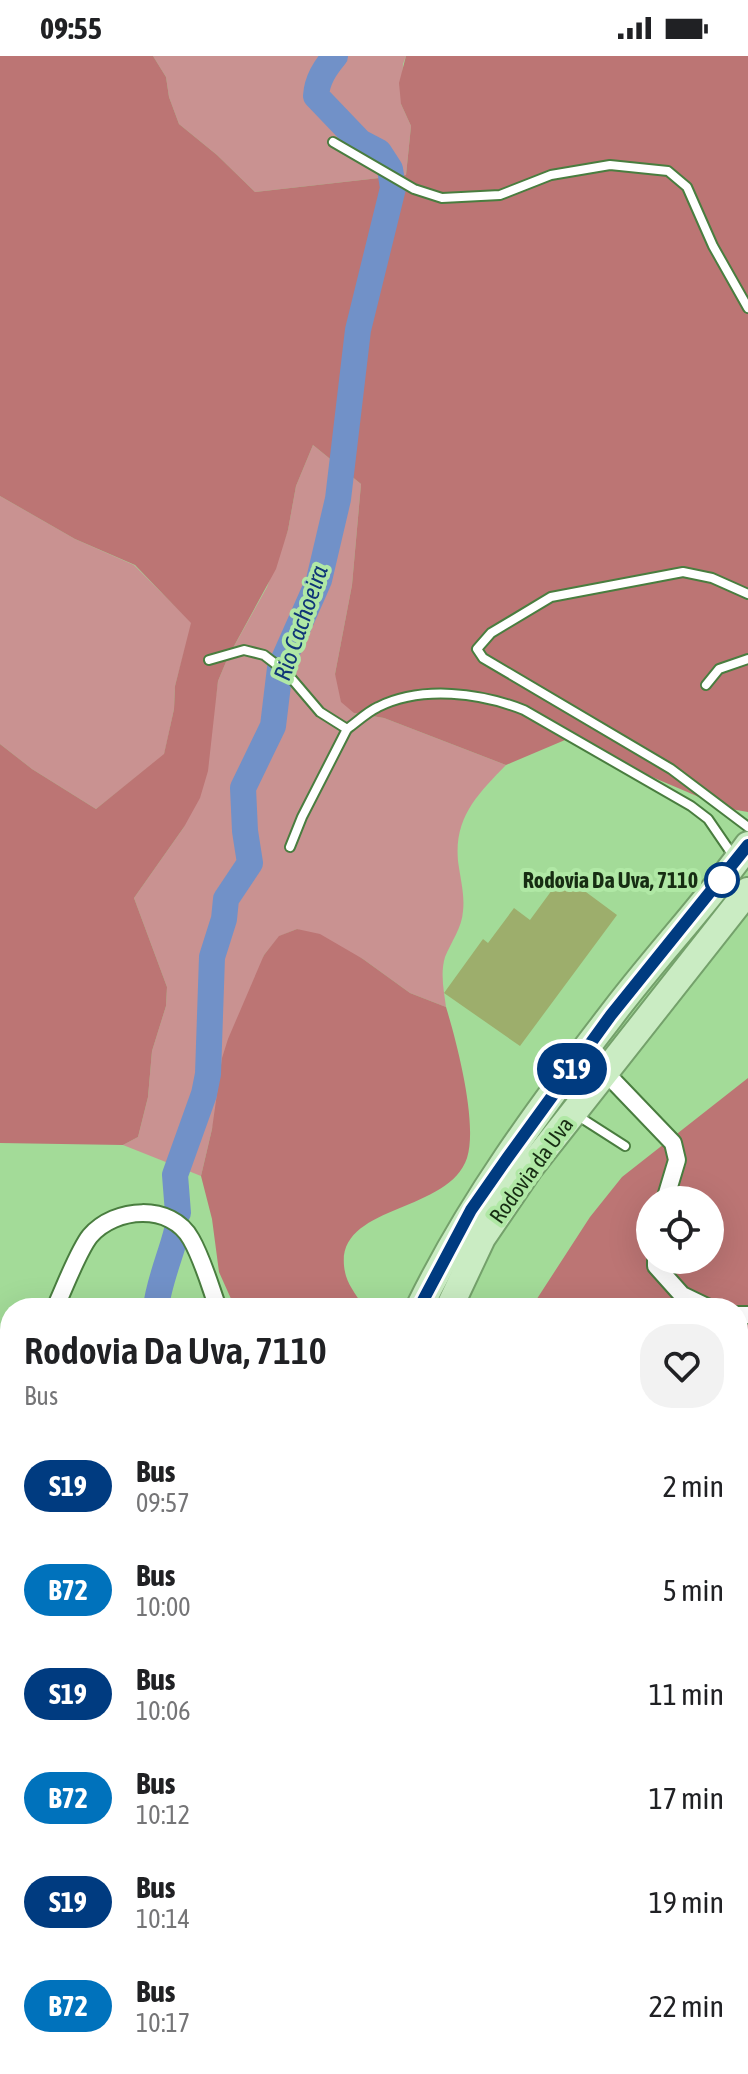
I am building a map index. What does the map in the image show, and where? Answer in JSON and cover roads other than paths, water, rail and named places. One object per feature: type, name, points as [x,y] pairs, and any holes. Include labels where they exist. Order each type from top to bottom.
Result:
[{"type":"main road","name":"Rodovia da Uva","points":[[424,1298],[471,1210],[517,1144],[611,1015],[743,853]]},
{"type":"main road","name":"Rodovia da Uva","points":[[454,1298],[482,1238],[572,1112],[748,891]]},
{"type":"street","points":[[605,1072],[673,1143],[677,1160],[669,1186]]},
{"type":"street","points":[[60,1298],[91,1236],[133,1212],[159,1215],[179,1225],[190,1238],[214,1298]]},
{"type":"street","points":[[663,1274],[688,1298]]},
{"type":"lane","points":[[333,142],[414,189],[442,198],[500,195],[551,175],[610,165],[668,171],[687,187],[713,246],[748,308]]},
{"type":"lane","points":[[748,594],[712,578],[683,572],[551,597],[491,633],[477,649],[483,658],[547,698],[671,769],[748,827]]},
{"type":"lane","points":[[209,660],[244,650],[264,655],[286,672],[320,712],[347,729]]},
{"type":"lane","points":[[706,685],[719,669],[748,659]]},
{"type":"lane","points":[[290,847],[347,729],[377,707],[410,697],[440,693],[500,700],[524,710],[691,806],[743,853]]},
{"type":"lane","points":[[572,1112],[625,1146]]},
{"type":"waterway","name":"Rio Cachoeira","points":[[178,1213],[175,1175],[204,1094],[208,1074],[212,957],[224,919],[226,899],[250,863],[243,788],[273,726],[280,668],[319,580],[338,499],[358,330],[393,188],[390,169],[379,152],[360,142],[316,96],[322,74],[335,56]]},
{"type":"waterway","name":"Rio Cachoeira","points":[[158,1298],[177,1230]]},
{"type":"place","name":"Rodovia Da Uva, 7110","points":[[722,880]]}]
